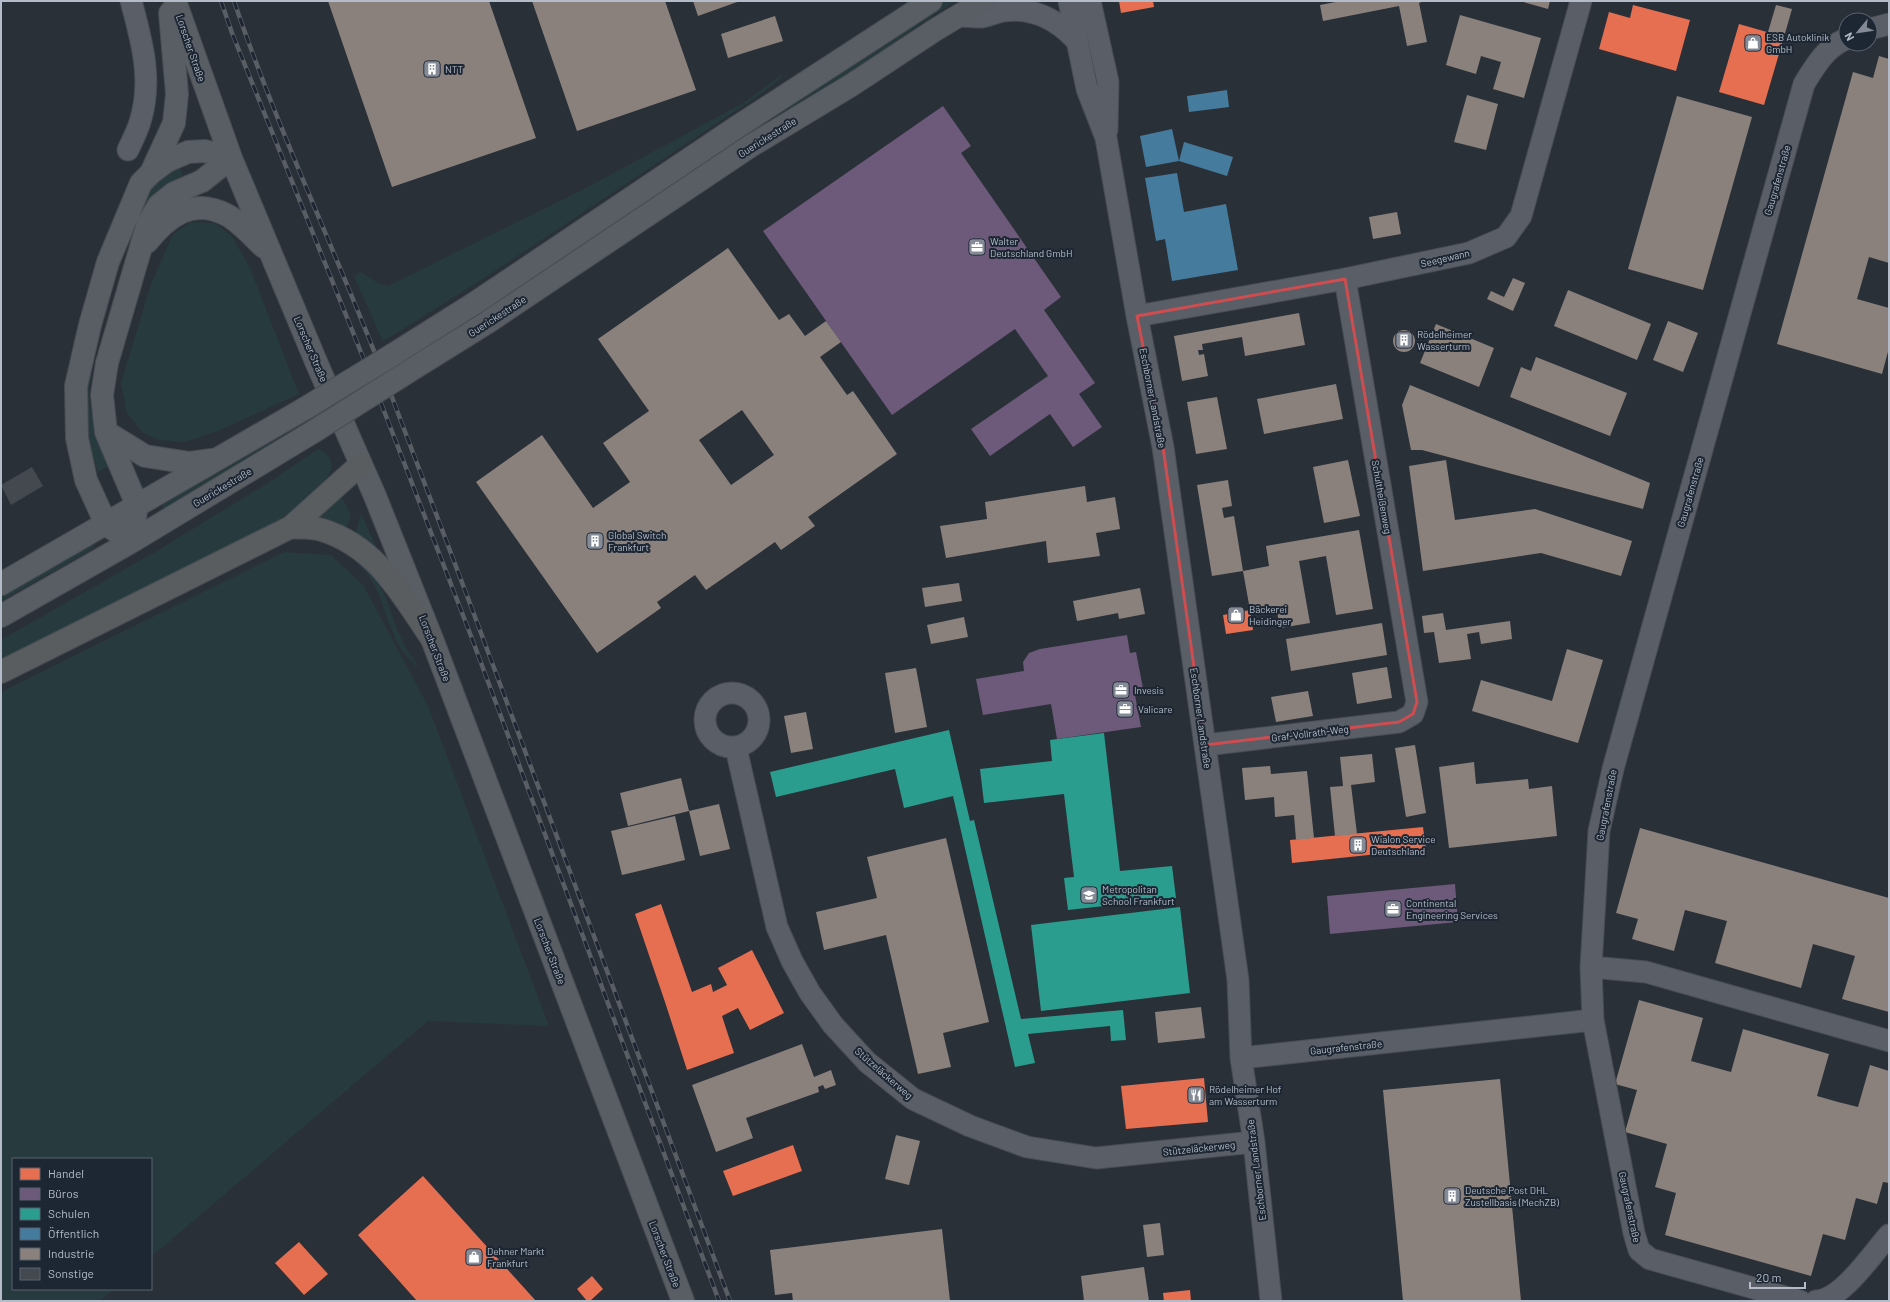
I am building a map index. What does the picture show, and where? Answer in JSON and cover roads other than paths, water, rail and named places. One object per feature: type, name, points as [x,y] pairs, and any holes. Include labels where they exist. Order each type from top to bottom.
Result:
[{"type":"highway","points":[[1,672],[291,527],[361,464]]},
{"type":"highway","points":[[291,527],[320,530],[346,539],[369,555],[384,571],[432,639]]},
{"type":"main road","points":[[151,172],[174,123],[177,94],[170,1]]},
{"type":"main road","name":"Lorscher Straße","points":[[174,1],[231,158],[268,251],[361,464],[432,639],[683,1301]]},
{"type":"main road","points":[[1,584],[219,459],[394,354],[475,303],[737,127],[931,1]]},
{"type":"main road","name":"Guerickestraße","points":[[1,616],[131,542],[313,432],[488,322],[749,147],[850,86],[983,1]]},
{"type":"main road","points":[[205,151],[231,158],[216,172],[202,181],[174,193],[159,205],[148,223],[107,363],[102,395],[106,432],[137,506],[131,542],[106,524],[86,480],[77,438],[76,386],[90,324],[108,262],[134,196],[141,183],[151,172],[167,161],[188,152],[205,151]]},
{"type":"main road","points":[[140,251],[157,230],[171,219],[189,209],[200,207],[228,215],[268,251]]},
{"type":"main road","points":[[106,432],[145,456],[190,463],[219,459]]},
{"type":"street","points":[[128,150],[140,123],[145,98],[146,66],[131,1]]},
{"type":"street","name":"Eschborner Landstraße","points":[[1069,1],[1075,39],[1087,89],[1106,138],[1137,316],[1163,447],[1238,980],[1241,1058],[1254,1142],[1271,1301]]},
{"type":"street","name":"Eschborner Landstraße","points":[[1090,1],[1108,82],[1106,138]]},
{"type":"street","name":"Seegewann","points":[[1137,316],[1346,279],[1469,253],[1506,236],[1521,216],[1581,1]]},
{"type":"street","points":[[960,16],[983,17],[1002,11],[1020,10],[1036,12],[1053,20],[1075,39]]},
{"type":"street","points":[[1878,27],[1889,24]]},
{"type":"street","name":"Gaugrafenstraße","points":[[1800,1301],[1650,1259],[1639,1250],[1634,1233],[1593,1020],[1590,967],[1599,831],[1613,769],[1804,84],[1817,62],[1838,42]]},
{"type":"street","name":"Schultheißenweg","points":[[1346,279],[1417,700],[1413,714]]},
{"type":"street","points":[[729,692],[742,694],[755,703],[760,718],[759,730],[747,744],[736,748],[724,747],[710,738],[705,727],[705,713],[714,699],[729,692]]},
{"type":"street","name":"Graf-Vollrath-Weg","points":[[1205,745],[1399,722],[1413,714]]},
{"type":"street","name":"Stützeläckerweg","points":[[736,748],[777,928],[792,961],[810,994],[833,1025],[868,1062],[913,1099],[970,1126],[1027,1147],[1096,1158],[1254,1142]]},
{"type":"street","points":[[1590,967],[1646,972],[1889,1041]]},
{"type":"street","name":"Gaugrafenstraße","points":[[1241,1058],[1593,1020]]},
{"type":"street","points":[[1816,1301],[1823,1301],[1841,1290],[1889,1235]]},
{"type":"railway","points":[[221,1],[232,33],[369,372],[471,636],[719,1301]]},
{"type":"railway","points":[[234,1],[251,50],[289,146],[349,288],[387,384],[730,1301]]},
{"type":"place","name":"ESB Autoklinik GmbH","points":[[1753,43]]},
{"type":"place","name":"NTT","points":[[432,69]]},
{"type":"place","name":"Walter Deutschland GmbH","points":[[977,247]]},
{"type":"place","name":"Rödelheimer Wasserturm","points":[[1404,340]]},
{"type":"place","name":"Global Switch Frankfurt","points":[[595,541]]},
{"type":"place","name":"Bäckerei Heidinger","points":[[1236,615]]},
{"type":"place","name":"Invesis","points":[[1121,690]]},
{"type":"place","name":"Valicare","points":[[1125,709]]},
{"type":"place","name":"Wialon Service Deutschland","points":[[1358,845]]},
{"type":"place","name":"Metropolitan School Frankfurt","points":[[1089,895]]},
{"type":"place","name":"Continental Engineering Services","points":[[1393,909]]},
{"type":"place","name":"Rödelheimer Hof am Wasserturm","points":[[1196,1095]]},
{"type":"place","name":"Deutsche Post DHL Zustellbasis (MechZB)","points":[[1452,1196]]},
{"type":"place","name":"Dehner Markt Frankfurt","points":[[474,1257]]}]
